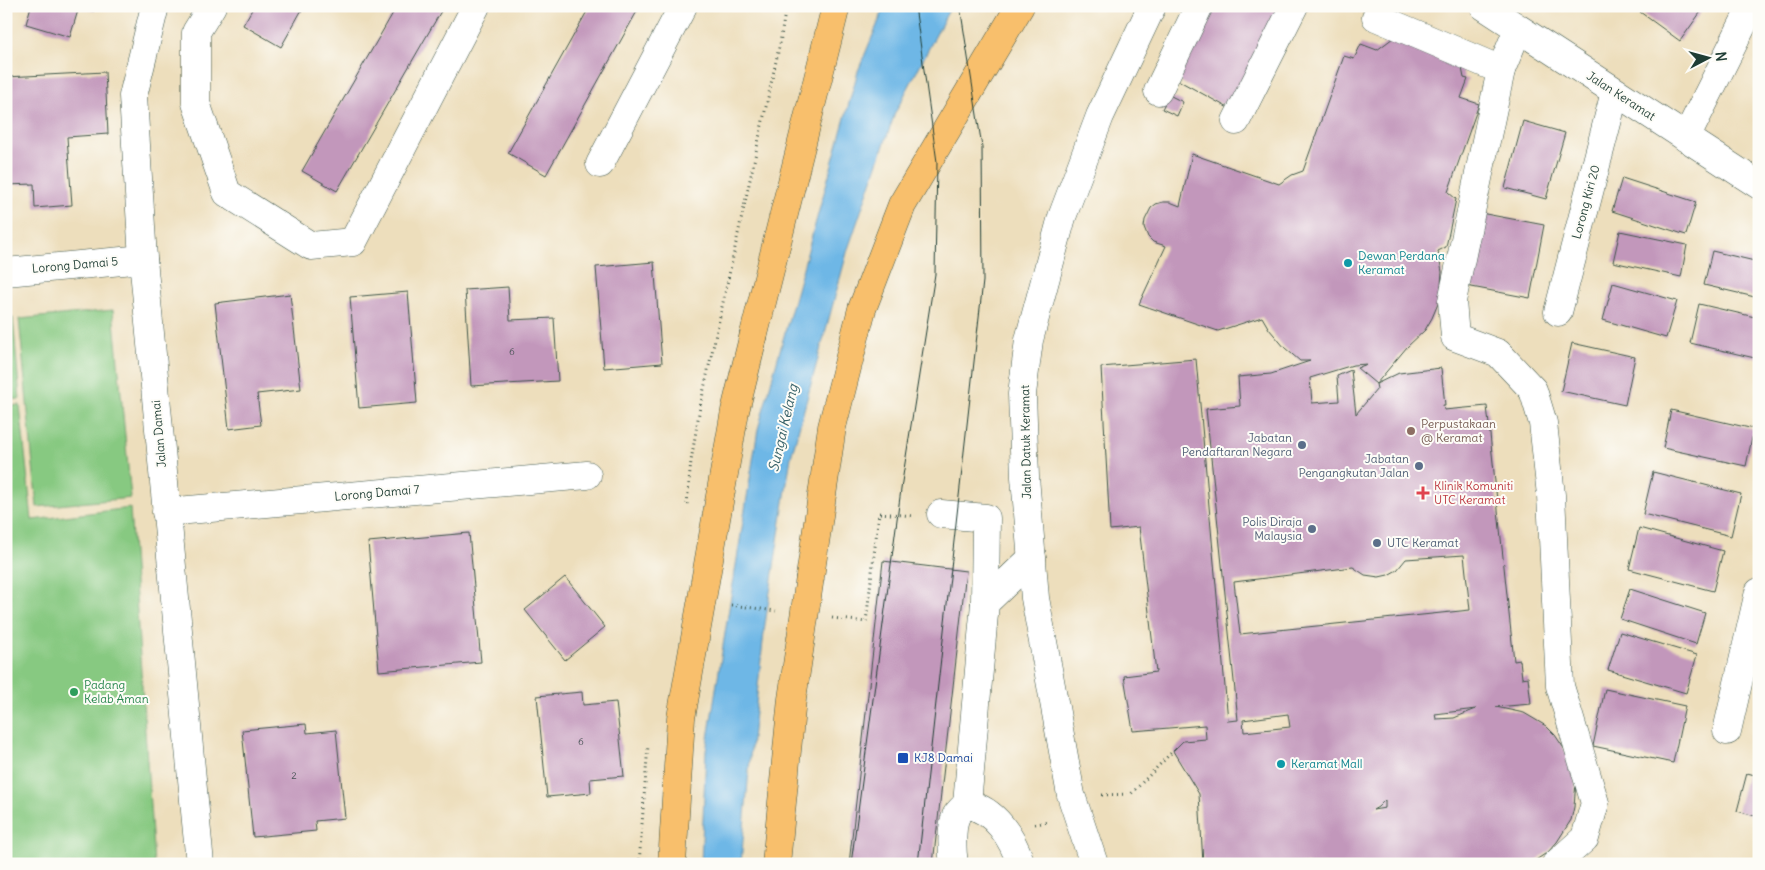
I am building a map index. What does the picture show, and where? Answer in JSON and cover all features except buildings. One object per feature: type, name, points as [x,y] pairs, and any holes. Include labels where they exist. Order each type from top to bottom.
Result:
[{"type":"highway","points":[[672,864],[681,718],[735,411],[836,6]]},
{"type":"highway","points":[[776,864],[792,699],[832,427],[862,309],[902,205],[1020,6]]},
{"type":"street","name":"Jalan Damai","points":[[155,6],[133,96],[143,259],[200,864]]},
{"type":"street","points":[[212,6],[196,32],[196,103],[227,193],[312,246],[354,242],[476,6]]},
{"type":"street","points":[[600,164],[683,6]]},
{"type":"street","points":[[1158,90],[1199,6]]},
{"type":"street","points":[[1236,122],[1294,6]]},
{"type":"street","points":[[1382,6],[1376,17],[1501,70]]},
{"type":"street","name":"Jalan Keramat","points":[[1484,6],[1759,185]]},
{"type":"street","points":[[1686,138],[1752,6]]},
{"type":"street","points":[[1147,17],[1182,42]]},
{"type":"street","name":"Jalan Datuk Keramat","points":[[1094,864],[1071,795],[1035,598],[1025,477],[1022,394],[1029,340],[1062,217],[1100,116],[1147,17]]},
{"type":"street","points":[[1518,28],[1501,70],[1452,301],[1455,337],[1498,353],[1533,390],[1543,423],[1552,495],[1560,686],[1595,803],[1585,838],[1556,864]]},
{"type":"street","name":"Lorong Kiri 20","points":[[1558,312],[1615,92]]},
{"type":"street","name":"Lorong Damai 5","points":[[6,272],[143,259]]},
{"type":"street","name":"Lorong Damai 7","points":[[166,512],[587,475]]},
{"type":"street","points":[[941,514],[986,518],[985,603],[966,804],[956,816],[952,855],[954,864]]},
{"type":"street","points":[[985,603],[1032,558]]},
{"type":"street","points":[[1727,731],[1759,592]]},
{"type":"street","points":[[966,804],[977,806],[993,816],[1006,832],[1021,864]]},
{"type":"path","points":[[826,617],[866,622],[879,513],[908,516]]},
{"type":"path","points":[[727,605],[777,611]]},
{"type":"path","points":[[1071,795],[1131,794],[1173,751]]},
{"type":"green space","points":[[113,310],[131,498],[37,507],[19,319]]},
{"type":"green space","points":[[6,318],[13,318],[20,399],[6,400]]},
{"type":"green space","name":"Padang Kelab Aman","points":[[20,405],[32,520],[130,508],[154,864],[6,864],[6,406]]},
{"type":"water","name":"Sungai Kelang","points":[[885,6],[951,6],[895,113],[848,249],[791,457],[765,624],[750,757],[741,864],[701,864],[706,751],[758,429],[858,71]]},
{"type":"tram line","points":[[851,864],[902,482],[935,274],[937,162],[915,6]]},
{"type":"tram line","points":[[918,864],[983,281],[982,147],[960,6]]},
{"type":"place","name":"Dewan Perdana Keramat","points":[[1348,263]]},
{"type":"place","name":"Perpustakaan @ Keramat","points":[[1411,431]]},
{"type":"place","name":"Jabatan Pendaftaran Negara","points":[[1302,445]]},
{"type":"place","name":"Jabatan Pengangkutan Jalan","points":[[1419,466]]},
{"type":"place","name":"Klinik Komuniti UTC Keramat","points":[[1423,493]]},
{"type":"place","name":"Polis Diraja Malaysia","points":[[1312,529]]},
{"type":"place","name":"UTC Keramat","points":[[1377,543]]},
{"type":"place","name":"Padang Kelab Aman","points":[[74,692]]},
{"type":"place","name":"KJ8 Damai","points":[[903,758]]},
{"type":"place","name":"Keramat Mall","points":[[1281,764]]}]
